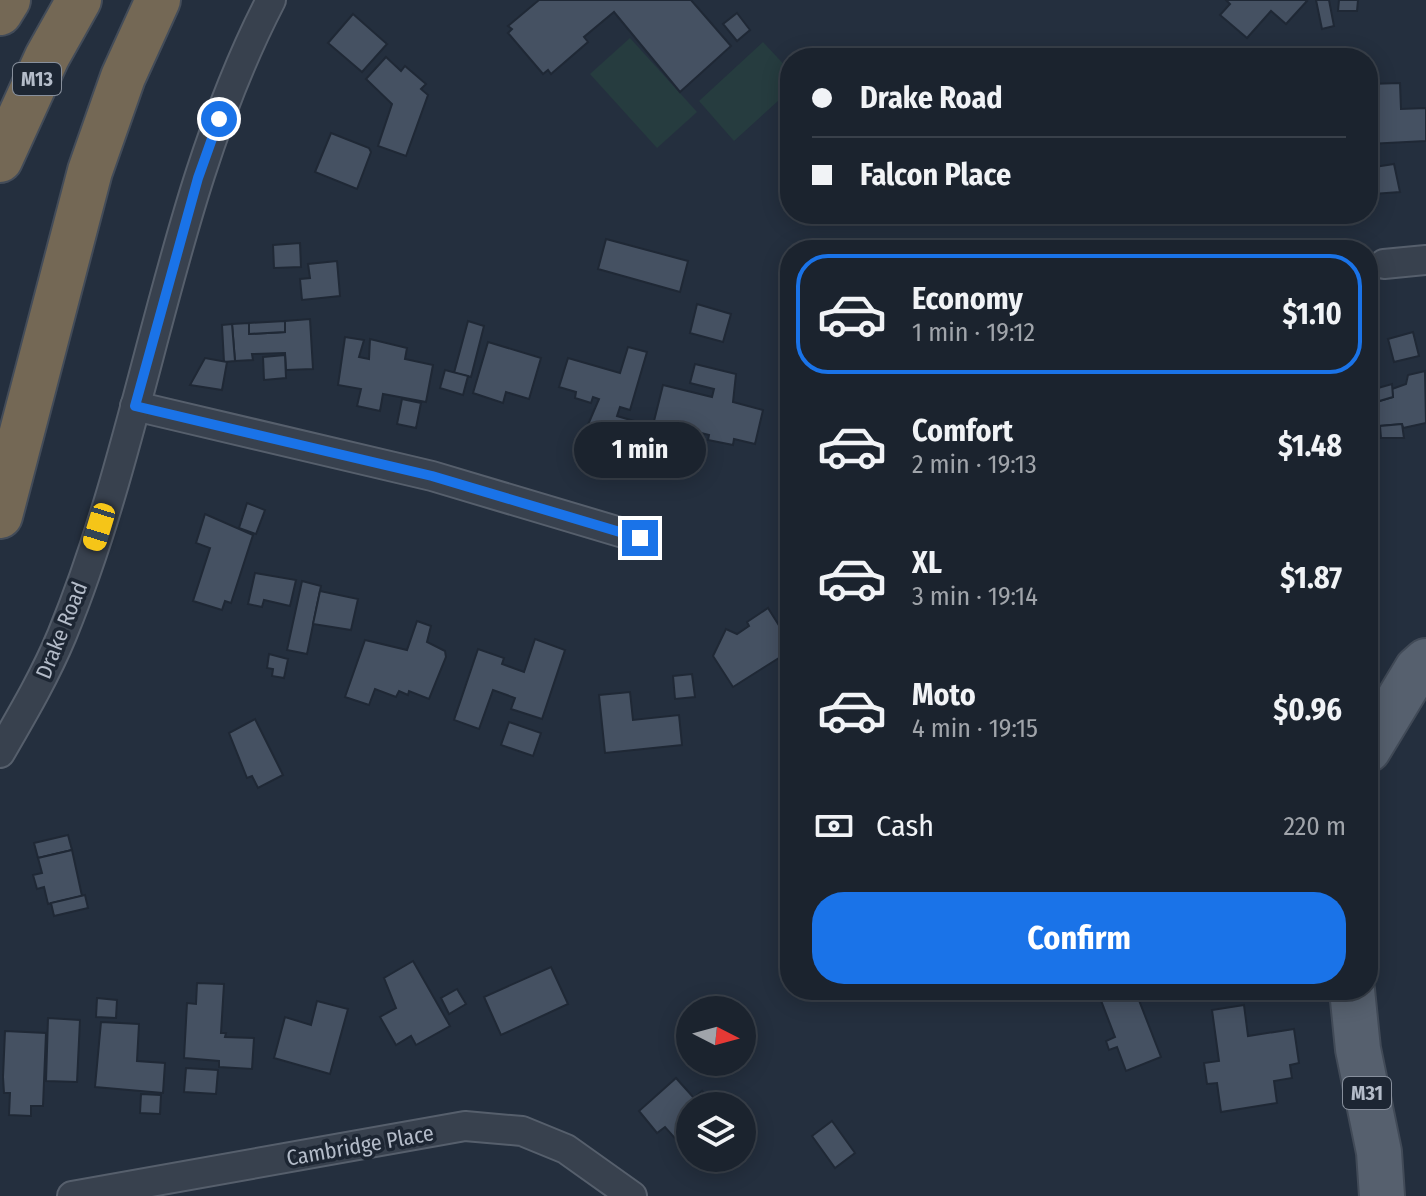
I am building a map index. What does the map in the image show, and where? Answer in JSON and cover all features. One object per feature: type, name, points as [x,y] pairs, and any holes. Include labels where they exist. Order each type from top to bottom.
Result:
[{"type":"highway","points":[[0,13],[8,0]]},
{"type":"highway","name":"M13","points":[[0,160],[47,57],[79,0]]},
{"type":"highway","points":[[0,516],[90,171],[123,77],[158,0]]},
{"type":"main road","points":[[1378,733],[1417,669],[1426,661]]},
{"type":"main road","name":"M31","points":[[1353,1000],[1358,1049],[1379,1152],[1382,1196]]},
{"type":"street","name":"Drake Road","points":[[0,753],[62,635],[135,406],[198,178],[241,60],[271,0]]},
{"type":"street","points":[[1384,264],[1426,260]]},
{"type":"street","points":[[135,406],[432,476],[640,538]]},
{"type":"street","name":"Cambridge Place","points":[[72,1196],[465,1126],[522,1131],[566,1149],[632,1196]]},
{"type":"green space","points":[[630,38],[697,112],[657,148],[590,74]]},
{"type":"green space","points":[[763,42],[780,60],[780,99],[734,141],[699,101]]},
{"type":"building","points":[[539,0],[691,0],[731,46],[680,92],[614,12],[584,37],[588,42],[551,74],[548,70],[543,74],[508,33],[512,29],[508,26]]},
{"type":"building","points":[[1226,0],[1307,1],[1286,24],[1271,11],[1247,38],[1220,15],[1230,4]]},
{"type":"building","points":[[1316,0],[1329,0],[1334,26],[1322,29]]},
{"type":"building","points":[[1339,0],[1358,0],[1357,11],[1338,11]]},
{"type":"building","points":[[737,13],[750,30],[737,41],[723,24]]},
{"type":"building","points":[[353,14],[387,44],[362,72],[328,43]]},
{"type":"building","points":[[386,57],[401,71],[405,66],[426,84],[421,89],[428,95],[406,156],[378,146],[392,104],[366,79]]},
{"type":"building","points":[[1400,83],[1401,109],[1426,108],[1426,141],[1378,143],[1378,84]]},
{"type":"building","points":[[331,133],[369,148],[371,152],[357,189],[315,172]]},
{"type":"building","points":[[1394,164],[1400,192],[1378,194],[1378,166]]},
{"type":"building","points":[[606,239],[688,261],[680,292],[598,269]]},
{"type":"building","points":[[300,243],[301,267],[274,268],[273,245]]},
{"type":"building","points":[[337,261],[340,296],[302,300],[300,279],[310,278],[308,264]]},
{"type":"building","points":[[697,304],[731,314],[723,342],[690,333]]},
{"type":"building","points":[[310,319],[313,369],[286,370],[285,353],[252,354],[253,360],[235,361],[232,324],[249,323],[249,334],[285,332],[285,321]]},
{"type":"building","points":[[285,321],[285,332],[249,334],[249,323]]},
{"type":"building","points":[[468,321],[484,326],[471,377],[454,373]]},
{"type":"building","points":[[232,324],[235,361],[224,362],[222,325]]},
{"type":"building","points":[[1413,332],[1419,356],[1394,362],[1388,339]]},
{"type":"building","points":[[345,337],[364,340],[359,357],[369,359],[370,339],[407,348],[405,359],[433,365],[426,402],[383,394],[380,411],[357,406],[361,389],[338,385]]},
{"type":"building","points":[[488,342],[541,358],[529,399],[506,392],[503,403],[473,393]]},
{"type":"building","points":[[628,347],[647,352],[630,410],[620,407],[617,416],[641,423],[634,448],[584,434],[599,399],[593,397],[591,403],[575,398],[576,392],[559,387],[568,358],[620,373]]},
{"type":"building","points":[[285,355],[286,378],[264,380],[263,357]]},
{"type":"building","points":[[205,358],[227,362],[222,390],[190,385]]},
{"type":"building","points":[[695,364],[736,374],[733,402],[763,410],[755,444],[734,439],[733,445],[708,440],[709,435],[654,421],[663,385],[712,397],[714,389],[690,383]]},
{"type":"building","points":[[445,370],[468,376],[463,395],[440,388]]},
{"type":"building","points":[[1425,371],[1426,423],[1403,428],[1402,424],[1379,426],[1378,401],[1393,397],[1392,389],[1406,384],[1408,375]]},
{"type":"building","points":[[1392,384],[1393,397],[1378,401],[1378,388]]},
{"type":"building","points":[[402,399],[421,403],[416,428],[397,424]]},
{"type":"building","points":[[1402,424],[1404,438],[1381,438],[1380,426]]},
{"type":"building","points":[[247,503],[265,510],[256,534],[239,528]]},
{"type":"building","points":[[205,514],[253,535],[231,603],[225,601],[222,610],[193,601],[210,548],[196,543]]},
{"type":"building","points":[[255,573],[296,580],[290,606],[264,600],[262,607],[248,604]]},
{"type":"building","points":[[302,581],[321,586],[307,654],[287,650]]},
{"type":"building","points":[[320,591],[358,599],[351,630],[313,624]]},
{"type":"building","points":[[768,608],[780,627],[780,657],[733,687],[713,656],[726,629],[737,634],[749,626],[747,622]]},
{"type":"building","points":[[417,621],[431,626],[427,642],[445,651],[446,657],[429,699],[409,691],[408,695],[399,691],[396,697],[375,689],[369,705],[345,697],[365,640],[407,650]]},
{"type":"building","points":[[535,639],[565,650],[542,719],[511,709],[515,698],[493,690],[479,729],[454,720],[478,649],[504,658],[502,664],[524,672]]},
{"type":"building","points":[[269,654],[288,659],[284,678],[272,676],[273,669],[267,668]]},
{"type":"building","points":[[692,674],[695,697],[675,699],[673,676]]},
{"type":"building","points":[[630,692],[633,720],[679,715],[682,745],[605,753],[599,695]]},
{"type":"building","points":[[255,719],[283,775],[258,788],[252,776],[247,778],[229,733]]},
{"type":"building","points":[[509,722],[541,733],[533,756],[501,745]]},
{"type":"building","points":[[68,835],[72,850],[38,858],[34,843]]},
{"type":"building","points":[[72,850],[82,896],[48,904],[44,887],[37,889],[33,875],[42,873],[38,858]]},
{"type":"building","points":[[85,895],[88,908],[54,916],[51,903]]},
{"type":"building","points":[[413,961],[450,1026],[416,1045],[411,1036],[396,1045],[380,1017],[396,1008],[384,978]]},
{"type":"building","points":[[551,967],[568,1004],[501,1035],[484,997]]},
{"type":"building","points":[[197,983],[224,984],[221,1033],[226,1033],[225,1037],[254,1038],[252,1069],[219,1067],[219,1061],[184,1058],[187,1003],[196,1004]]},
{"type":"building","points":[[457,989],[466,1004],[449,1014],[441,998]]},
{"type":"building","points":[[97,998],[117,1000],[116,1018],[96,1017]]},
{"type":"building","points":[[1101,1000],[1139,1000],[1161,1057],[1126,1071],[1117,1047],[1109,1050],[1106,1041],[1115,1037]]},
{"type":"building","points":[[317,1001],[348,1009],[330,1074],[274,1058],[285,1017],[311,1025]]},
{"type":"building","points":[[1244,1005],[1248,1036],[1294,1029],[1299,1063],[1290,1065],[1292,1078],[1274,1081],[1277,1103],[1221,1112],[1217,1083],[1207,1084],[1204,1063],[1219,1061],[1212,1010]]},
{"type":"building","points":[[48,1018],[80,1020],[77,1082],[46,1081]]},
{"type":"building","points":[[101,1022],[139,1024],[137,1061],[165,1063],[163,1093],[95,1087]]},
{"type":"building","points":[[5,1031],[46,1033],[43,1106],[31,1106],[31,1116],[9,1115],[10,1093],[4,1093],[3,1077]]},
{"type":"building","points":[[186,1068],[218,1070],[216,1094],[184,1092]]},
{"type":"building","points":[[676,1078],[689,1092],[676,1092],[676,1139],[665,1127],[657,1133],[639,1111]]},
{"type":"building","points":[[141,1094],[161,1095],[160,1114],[140,1113]]},
{"type":"building","points":[[832,1121],[855,1153],[835,1168],[812,1136]]},
{"type":"route","points":[[219,119],[198,178],[135,406],[432,476],[576,522],[640,538]]}]
